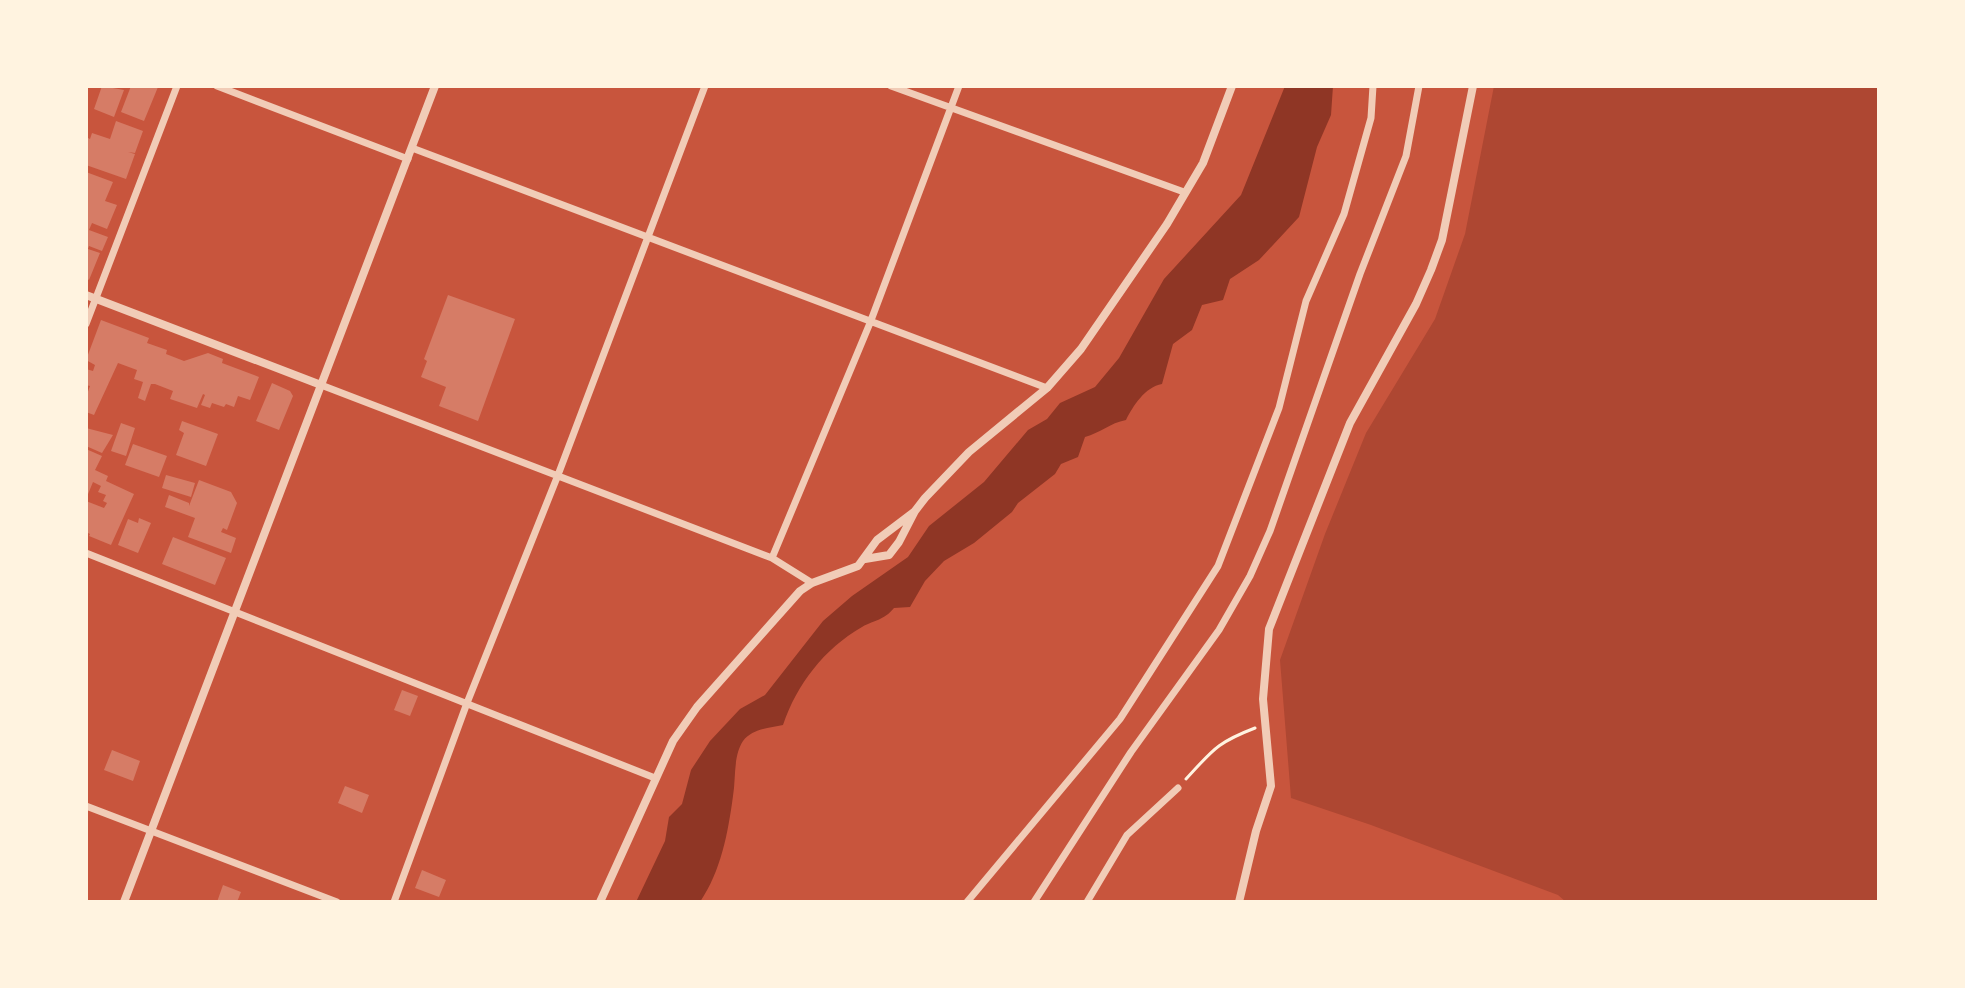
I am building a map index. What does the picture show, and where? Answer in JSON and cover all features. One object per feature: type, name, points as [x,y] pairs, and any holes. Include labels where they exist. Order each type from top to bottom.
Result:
[{"type":"street","points":[[86,324],[177,86]]},
{"type":"street","points":[[217,86],[408,159]]},
{"type":"street","points":[[124,902],[435,86]]},
{"type":"street","points":[[394,902],[467,703],[558,475],[705,86]]},
{"type":"street","points":[[891,86],[1184,192]]},
{"type":"street","points":[[772,558],[870,323],[959,86]]},
{"type":"street","points":[[600,902],[673,741],[697,707],[793,599],[812,583],[858,566],[877,540],[915,511],[969,452],[1047,388],[1081,349],[1167,224],[1207,154],[1232,86]]},
{"type":"street","points":[[967,902],[1120,719],[1218,566],[1279,408],[1306,301],[1344,214],[1371,118],[1373,86]]},
{"type":"street","points":[[1034,902],[1131,752],[1219,630],[1250,576],[1270,531],[1406,156],[1419,86]]},
{"type":"street","points":[[1239,902],[1256,831],[1271,786],[1264,724],[1269,629],[1350,423],[1416,304],[1431,270],[1442,240],[1473,86]]},
{"type":"street","points":[[412,148],[1047,388]]},
{"type":"street","points":[[86,295],[772,558],[812,583]]},
{"type":"street","points":[[865,559],[889,555],[915,511]]},
{"type":"street","points":[[86,553],[655,778]]},
{"type":"street","points":[[1087,902],[1127,835],[1178,788]]},
{"type":"street","points":[[86,806],[337,902]]},
{"type":"path","points":[[1178,788],[1209,751],[1224,740],[1264,724]]},
{"type":"shaded area","points":[[1285,86],[1333,86],[1331,115],[1317,147],[1299,217],[1259,260],[1230,279],[1223,300],[1202,305],[1192,330],[1173,344],[1162,384],[1145,393],[1126,420],[1085,437],[1078,457],[1061,464],[1055,474],[1018,503],[1012,512],[974,543],[944,561],[925,581],[910,607],[894,608],[836,646],[804,682],[783,725],[756,731],[743,741],[736,761],[731,810],[722,851],[713,878],[700,902],[636,902],[665,841],[669,817],[682,804],[691,770],[710,741],[740,709],[765,695],[823,621],[852,596],[908,557],[929,526],[984,482],[1028,430],[1047,419],[1060,403],[1095,387],[1119,358],[1164,279],[1241,195]]},
{"type":"shaded area","points":[[1494,86],[1879,86],[1879,902],[1566,902],[1558,895],[1291,798],[1280,660],[1325,534],[1366,433],[1435,319],[1465,234]]},
{"type":"building","points":[[102,86],[124,90],[114,117],[94,109]]},
{"type":"building","points":[[131,86],[158,87],[144,121],[121,112]]},
{"type":"building","points":[[116,121],[143,131],[135,153],[128,152],[135,154],[126,179],[86,165],[86,137],[90,139],[92,133],[110,139]]},
{"type":"building","points":[[86,172],[113,182],[105,201],[117,205],[107,229],[92,223],[89,230],[108,237],[102,251],[89,246],[88,249],[100,253],[89,280],[86,278]]},
{"type":"building","points":[[448,295],[515,319],[478,421],[439,406],[446,387],[421,377],[427,361],[424,359]]},
{"type":"building","points":[[101,320],[149,338],[147,343],[167,350],[166,354],[184,361],[208,353],[223,359],[222,363],[259,377],[250,400],[238,396],[234,407],[212,403],[210,408],[201,405],[203,394],[197,408],[170,399],[173,391],[151,384],[145,401],[138,398],[143,382],[134,379],[137,370],[118,363],[94,415],[86,412],[90,386],[86,385],[86,369],[93,371],[95,365],[86,360]]},
{"type":"building","points":[[272,383],[290,391],[293,396],[279,430],[256,421]]},
{"type":"building","points":[[182,421],[218,434],[206,466],[176,455],[184,433],[179,430]]},
{"type":"building","points":[[121,423],[135,428],[126,456],[111,451]]},
{"type":"building","points":[[86,428],[113,435],[102,453],[86,446]]},
{"type":"building","points":[[133,444],[167,456],[159,477],[125,465]]},
{"type":"building","points":[[86,449],[102,456],[95,470],[108,476],[106,481],[134,494],[111,545],[86,532],[86,501],[104,508],[107,503],[103,501],[106,495],[98,492],[101,486],[93,482],[86,499]]},
{"type":"building","points":[[166,475],[195,483],[191,497],[162,488]]},
{"type":"building","points":[[199,480],[231,492],[237,503],[227,530],[223,528],[221,532],[236,538],[231,553],[188,537],[195,518],[165,507],[169,495],[189,503],[189,506]]},
{"type":"building","points":[[139,518],[151,523],[138,553],[118,545],[128,519],[138,523]]},
{"type":"building","points":[[173,537],[226,558],[215,585],[162,564]]},
{"type":"building","points":[[402,690],[418,696],[410,716],[394,710]]},
{"type":"building","points":[[112,750],[140,761],[133,781],[104,770]]},
{"type":"building","points":[[345,786],[369,795],[362,813],[338,803]]},
{"type":"building","points":[[422,870],[446,880],[439,897],[415,888]]},
{"type":"building","points":[[223,885],[241,892],[237,902],[217,902]]}]
